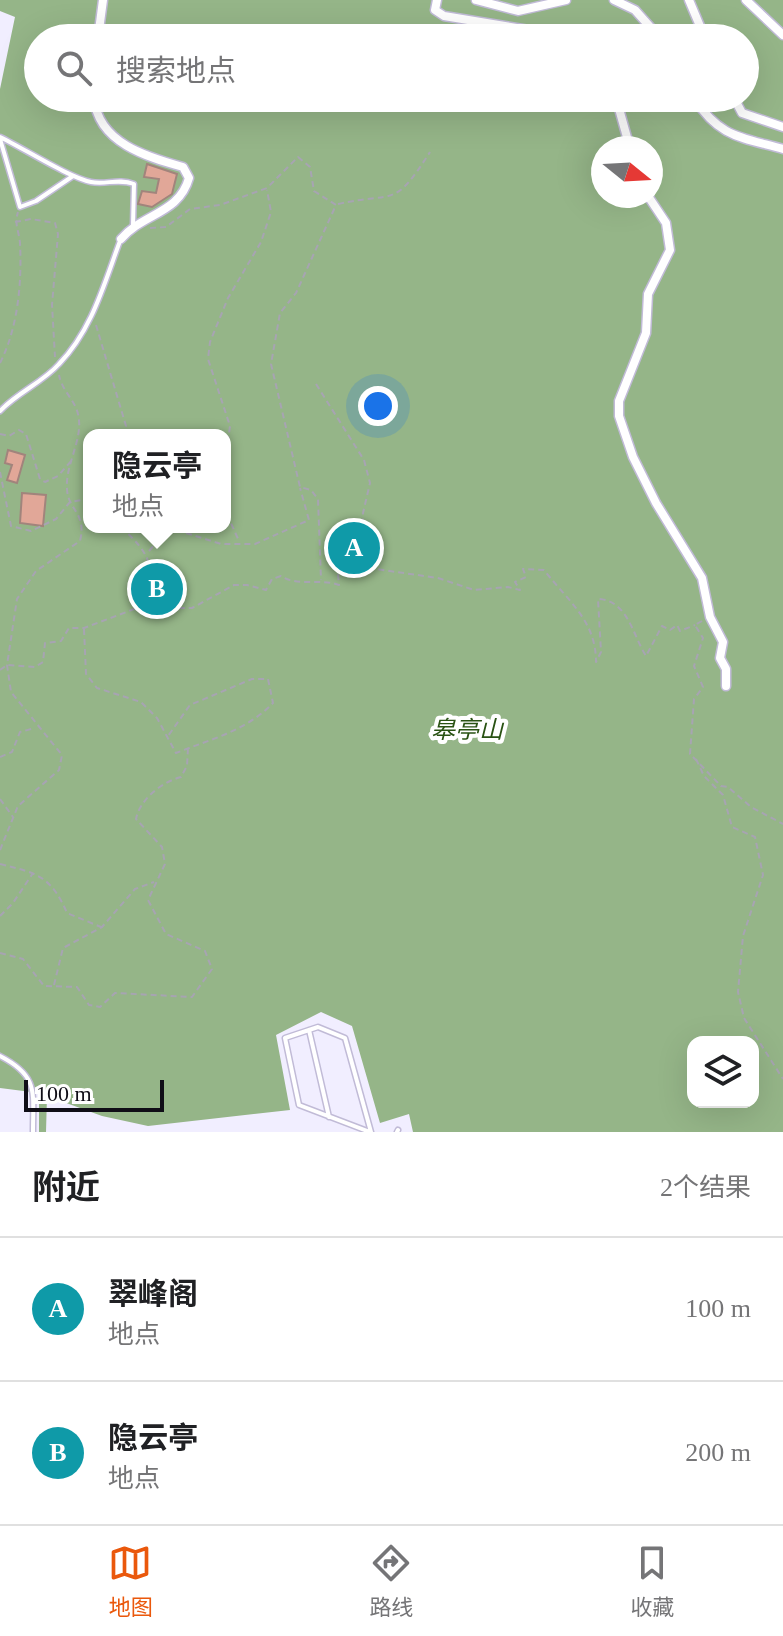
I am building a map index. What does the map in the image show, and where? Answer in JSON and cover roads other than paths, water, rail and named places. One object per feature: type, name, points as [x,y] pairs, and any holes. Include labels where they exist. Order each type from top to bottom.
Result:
[{"type":"street","points":[[100,24],[103,0]]},
{"type":"street","points":[[437,0],[435,10],[444,16],[493,24]]},
{"type":"street","points":[[476,0],[518,11],[566,0]]},
{"type":"street","points":[[614,0],[635,10],[648,24]]},
{"type":"street","points":[[689,0],[699,24]]},
{"type":"street","points":[[746,0],[783,35]]},
{"type":"street","points":[[98,112],[121,145],[183,167],[189,178],[185,193],[175,205],[133,225],[121,239]]},
{"type":"street","points":[[620,112],[627,136]]},
{"type":"street","points":[[703,112],[723,132],[783,149]]},
{"type":"street","points":[[741,112],[783,127]]},
{"type":"street","points":[[656,208],[666,223],[670,250],[648,294],[646,333],[619,401],[619,416],[628,445],[656,503],[702,578],[710,617],[723,642],[720,658],[726,669],[726,686]]},
{"type":"lane","points":[[0,138],[20,207],[36,201],[73,176]]},
{"type":"lane","points":[[0,138],[73,176],[93,182],[122,179],[134,184],[133,225]]},
{"type":"lane","points":[[0,411],[17,393],[58,366],[88,326],[121,239]]},
{"type":"lane","points":[[318,1027],[345,1038],[370,1132],[299,1105],[285,1038],[318,1027]]},
{"type":"lane","points":[[309,1030],[329,1117]]},
{"type":"lane","points":[[0,1056],[22,1067],[29,1079],[33,1132]]},
{"type":"place","name":"翠峰阁","points":[[354,548]]},
{"type":"place","name":"隐云亭","points":[[157,589]]},
{"type":"park label","name":"皋亭山","points":[[467,730]]}]
